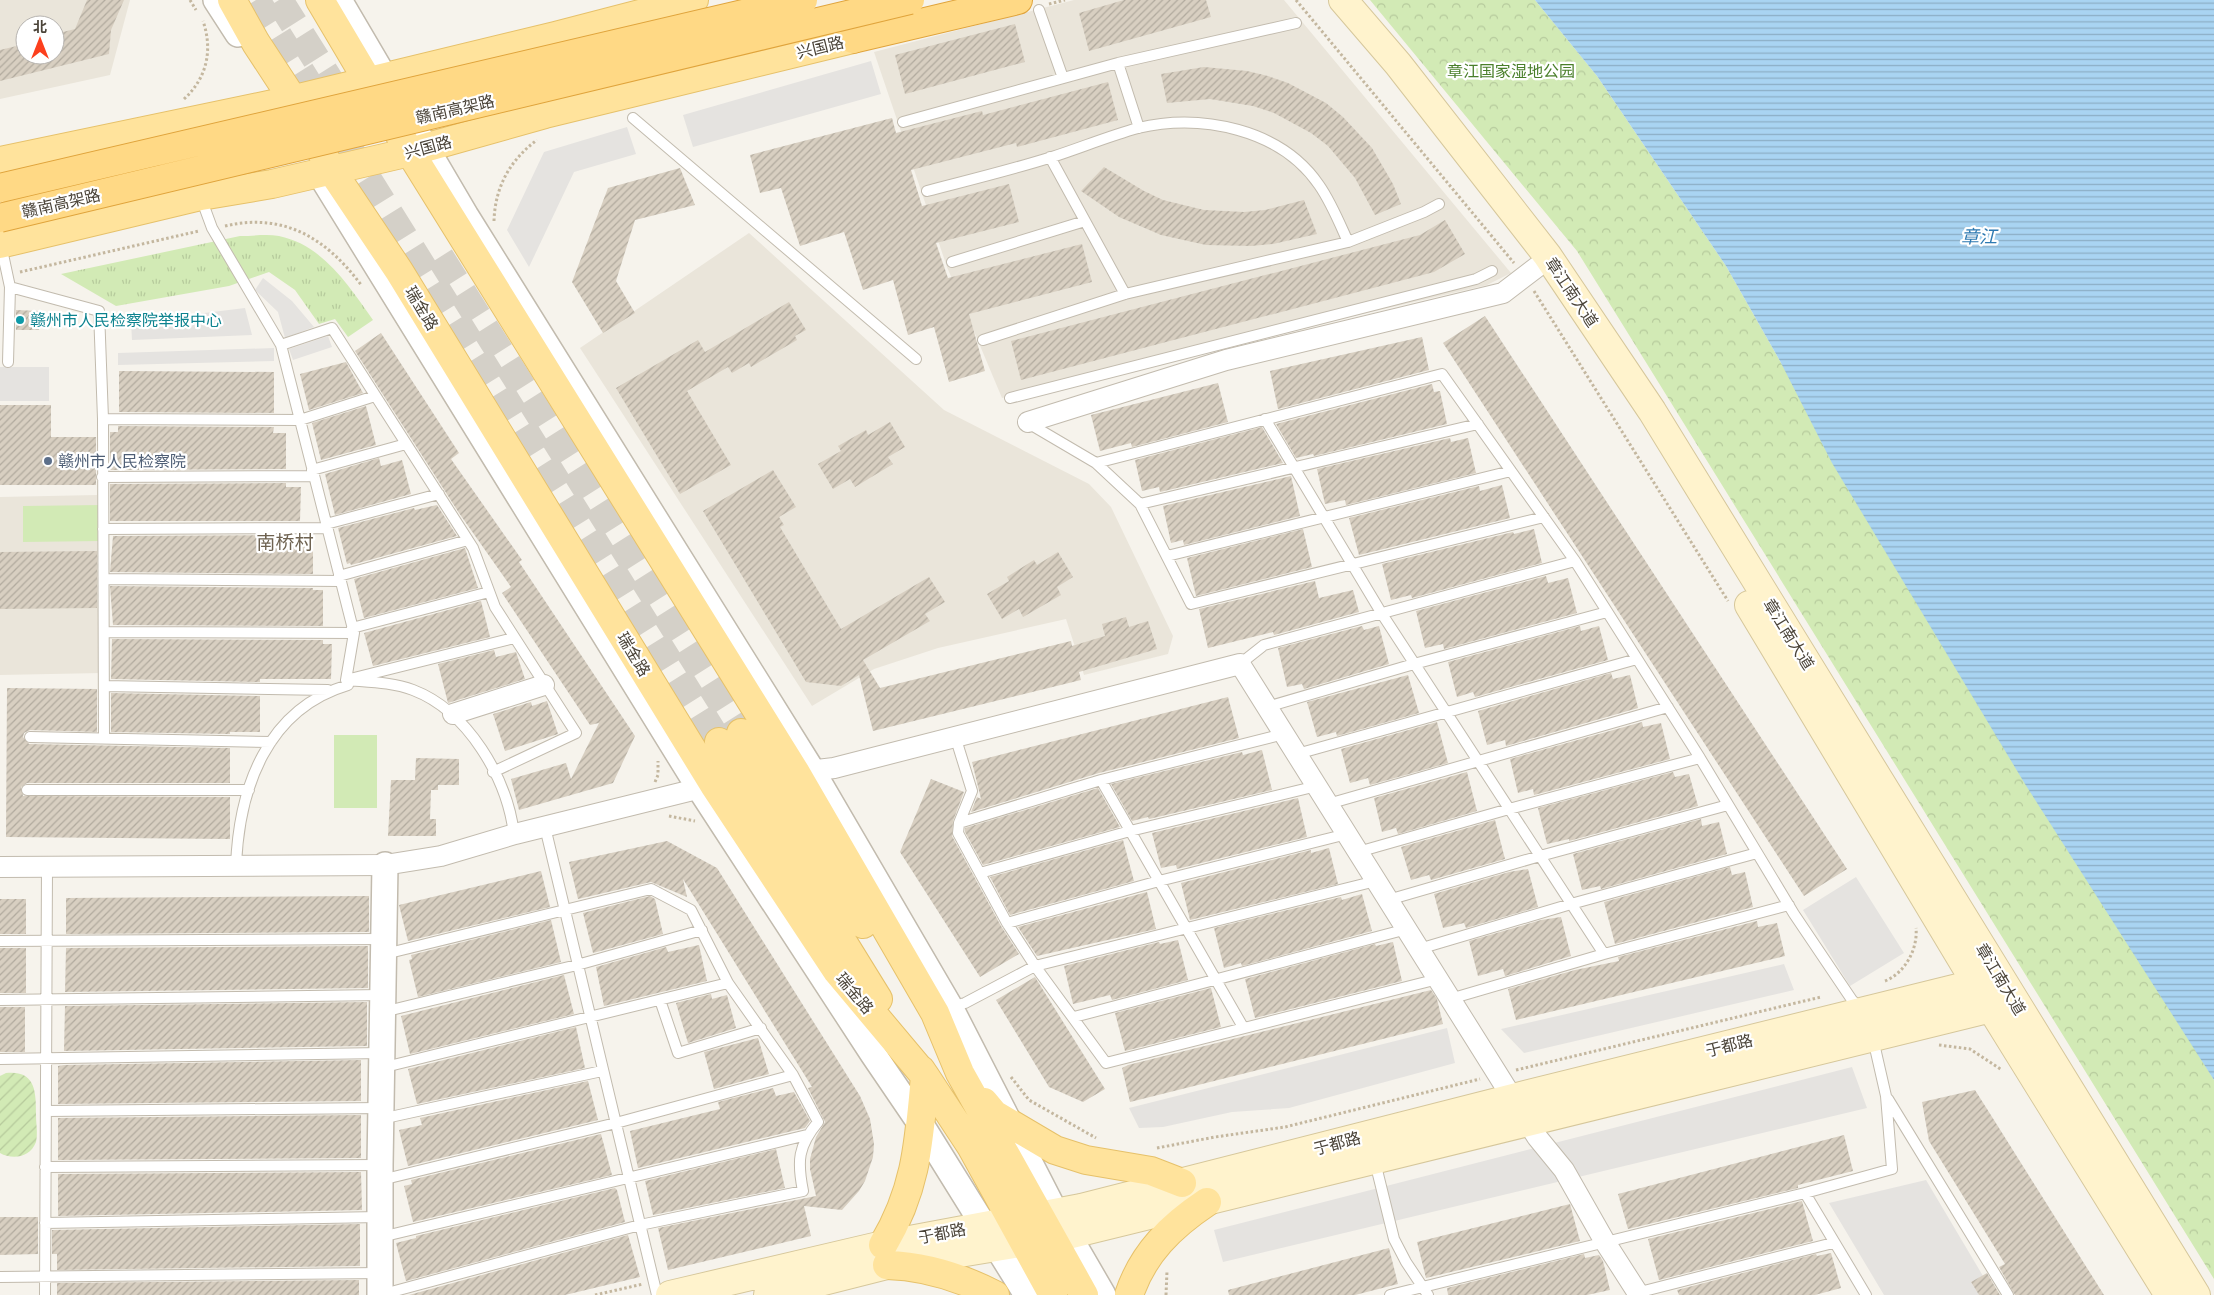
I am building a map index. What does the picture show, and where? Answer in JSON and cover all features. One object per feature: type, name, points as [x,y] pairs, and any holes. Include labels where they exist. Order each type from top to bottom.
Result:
[{"type":"highway","name":"赣南高架路","points":[[0,188],[803,0]]},
{"type":"highway","name":"赣南高架路","points":[[0,235],[910,0]]},
{"type":"highway","points":[[853,39],[1034,5]]},
{"type":"main road","name":"瑞金路","points":[[232,0],[285,101],[326,172],[400,271],[707,787],[837,971],[925,1076],[971,1146],[1053,1295]]},
{"type":"main road","points":[[320,0],[377,79],[418,150],[803,771],[942,1010],[960,1073],[994,1114],[1055,1150],[1086,1160],[1151,1172],[1182,1183]]},
{"type":"main road","points":[[497,50],[646,0]]},
{"type":"main road","points":[[0,161],[285,101],[694,0]]},
{"type":"main road","points":[[613,98],[674,72],[975,0]]},
{"type":"main road","name":"章江南大道","points":[[1323,0],[1388,75],[1537,267],[1634,413],[1989,980]]},
{"type":"main road","name":"章江南大道","points":[[1342,0],[1398,64],[1553,263],[1657,419],[1989,980],[2169,1295]]},
{"type":"main road","name":"兴国路","points":[[0,235],[326,172],[418,150],[613,98],[853,39]]},
{"type":"main road","points":[[995,1295],[957,1277],[934,1270],[910,1266],[885,1255],[912,1179],[925,1076],[730,738],[960,1073],[1054,1226],[1084,1295]]},
{"type":"main road","name":"于都路","points":[[1054,1226],[1182,1183],[1513,1098],[1989,980]]},
{"type":"main road","name":"章江南大道","points":[[2003,1005],[2196,1295]]},
{"type":"main road","name":"于都路","points":[[670,1295],[991,1235],[1207,1202],[1374,1158],[2003,1005]]},
{"type":"main road","points":[[1129,1295],[1136,1276],[1157,1243],[1171,1228],[1207,1202]]},
{"type":"main road","name":"于都路","points":[[768,1295],[885,1255]]},
{"type":"street","points":[[216,0],[285,101]]},
{"type":"street","points":[[339,0],[377,79]]},
{"type":"street","points":[[1028,422],[1226,360],[1503,293],[1537,267]]},
{"type":"street","points":[[803,771],[834,768],[1240,664],[1527,1121],[1564,1170],[1635,1294]]},
{"type":"street","points":[[453,714],[544,684]]},
{"type":"street","points":[[0,867],[385,865],[441,856],[514,834],[707,787],[872,1054],[920,1123],[1027,1295]]},
{"type":"street","points":[[381,1287],[380,1113],[385,865]]},
{"type":"street","points":[[942,1010],[1010,1125],[1054,1226],[1103,1295]]},
{"type":"lane","points":[[1034,5],[1063,78]]},
{"type":"lane","points":[[903,122],[1118,63],[1296,23]]},
{"type":"lane","points":[[1118,63],[1139,128]]},
{"type":"lane","points":[[633,118],[916,359]]},
{"type":"lane","points":[[928,192],[1050,158],[1139,128],[1193,122],[1235,129],[1280,146],[1318,183],[1348,242]]},
{"type":"lane","points":[[1050,158],[1125,294]]},
{"type":"lane","points":[[201,196],[212,228],[281,345],[353,630],[346,680],[348,685],[331,690],[300,708],[287,720],[271,742],[249,790],[241,821],[236,866]]},
{"type":"lane","points":[[983,340],[1125,294],[1348,242],[1424,212],[1439,204]]},
{"type":"lane","points":[[952,262],[1085,221]]},
{"type":"lane","points":[[0,235],[10,287],[8,362]]},
{"type":"lane","points":[[1010,398],[1476,279],[1492,271]]},
{"type":"lane","points":[[10,287],[99,311],[103,419],[104,738]]},
{"type":"lane","points":[[281,345],[332,328],[473,548],[494,607],[576,733],[494,772]]},
{"type":"lane","points":[[1096,462],[1442,374],[1575,561],[1700,758],[1789,905],[1852,1000],[1863,1012]]},
{"type":"lane","points":[[103,419],[300,420],[375,396]]},
{"type":"lane","points":[[1265,419],[1382,614],[1604,954]]},
{"type":"lane","points":[[1028,422],[1096,462],[1140,504],[1191,604],[1544,517]]},
{"type":"lane","points":[[1140,504],[1478,424]]},
{"type":"lane","points":[[102,477],[313,473],[406,444]]},
{"type":"lane","points":[[1167,556],[1511,471]]},
{"type":"lane","points":[[103,528],[327,526],[439,494]]},
{"type":"lane","points":[[104,579],[340,578],[468,540]]},
{"type":"lane","points":[[1240,664],[1264,645],[1575,561]]},
{"type":"lane","points":[[104,632],[353,630],[489,592]]},
{"type":"lane","points":[[1267,707],[1414,664],[1607,612]]},
{"type":"lane","points":[[346,680],[514,638]]},
{"type":"lane","points":[[1297,754],[1637,659]]},
{"type":"lane","points":[[346,680],[398,685],[427,696],[453,714],[476,742],[494,772],[505,799],[514,834]]},
{"type":"lane","points":[[104,686],[331,690]]},
{"type":"lane","points":[[1328,804],[1668,707]]},
{"type":"lane","points":[[959,823],[1101,780],[1284,734]]},
{"type":"lane","points":[[955,736],[972,791],[959,823],[958,833],[1007,923],[1035,966],[1106,1063],[1438,979]]},
{"type":"lane","points":[[30,737],[271,742]]},
{"type":"lane","points":[[1358,852],[1700,758]]},
{"type":"lane","points":[[1101,780],[1243,1027]]},
{"type":"lane","points":[[980,873],[1130,831],[1317,786]]},
{"type":"lane","points":[[27,790],[249,790]]},
{"type":"lane","points":[[1388,900],[1728,805]]},
{"type":"lane","points":[[545,826],[657,1295]]},
{"type":"lane","points":[[1007,923],[1159,881],[1347,834]]},
{"type":"lane","points":[[1419,949],[1571,904],[1757,853]]},
{"type":"lane","points":[[45,1295],[47,868]]},
{"type":"lane","points":[[942,1010],[965,1002],[1035,966],[1376,881]]},
{"type":"lane","points":[[0,941],[384,946],[565,910],[651,889],[692,910],[728,984],[793,1075],[818,1122],[807,1135],[800,1155],[798,1168],[803,1191],[640,1225],[381,1287],[45,1276],[0,1277]]},
{"type":"lane","points":[[1450,999],[1604,954],[1789,905]]},
{"type":"lane","points":[[0,1000],[382,1004],[577,965],[702,930]]},
{"type":"lane","points":[[1074,1018],[1215,979],[1407,930]]},
{"type":"lane","points":[[0,1059],[381,1060],[590,1018],[728,984]]},
{"type":"lane","points":[[660,1000],[678,1053],[760,1028]]},
{"type":"lane","points":[[1390,1295],[1426,1291],[1605,1242],[1805,1194],[1892,1168],[1886,1096],[1872,1037]]},
{"type":"lane","points":[[46,1111],[380,1113],[602,1071]]},
{"type":"lane","points":[[45,1167],[380,1172],[616,1123],[793,1075]]},
{"type":"lane","points":[[1886,1096],[2008,1295]]},
{"type":"lane","points":[[45,1223],[381,1227],[628,1178],[807,1135]]},
{"type":"lane","points":[[1374,1158],[1394,1239],[1406,1262],[1426,1291]]},
{"type":"lane","points":[[1805,1194],[1866,1295]]},
{"type":"lane","points":[[1635,1294],[1833,1243]]},
{"type":"path","points":[[180,103],[195,89],[206,65],[209,43],[204,22],[190,0]]},
{"type":"path","points":[[1034,5],[1065,0]]},
{"type":"path","points":[[496,230],[495,201],[502,183],[520,153],[540,138]]},
{"type":"path","points":[[651,785],[658,775],[657,756]]},
{"type":"path","points":[[1932,1046],[1970,1050],[2003,1070]]},
{"type":"path","points":[[1166,1295],[1168,1262]]},
{"type":"shaded area","points":[[0,0],[130,0],[110,75],[0,99]]},
{"type":"shaded area","points":[[1074,0],[1284,0],[1511,273],[1487,285],[1002,398],[947,267],[874,52]]},
{"type":"shaded area","points":[[871,61],[881,94],[693,147],[683,115]]},
{"type":"shaded area","points":[[627,127],[636,154],[574,172],[529,267],[507,230],[544,152]]},
{"type":"shaded area","points":[[749,233],[944,410],[1089,484],[1111,507],[1173,636],[1168,654],[1084,675],[1066,619],[938,648],[874,669],[812,706],[580,348]]},
{"type":"shaded area","points":[[263,278],[292,301],[314,327],[285,338],[278,312],[255,290]]},
{"type":"shaded area","points":[[245,308],[252,335],[132,340],[131,322]]},
{"type":"shaded area","points":[[328,336],[332,347],[293,360],[289,349]]},
{"type":"shaded area","points":[[274,348],[274,361],[118,365],[118,353]]},
{"type":"shaded area","points":[[0,367],[49,367],[49,401],[0,401]]},
{"type":"shaded area","points":[[97,495],[102,673],[0,675],[0,497]]},
{"type":"shaded area","points":[[1856,877],[1904,953],[1850,986],[1803,910]]},
{"type":"shaded area","points":[[1784,964],[1794,990],[1524,1053],[1501,1029]]},
{"type":"shaded area","points":[[1447,1028],[1455,1063],[1289,1108],[1232,1112],[1163,1127],[1139,1128],[1129,1108]]},
{"type":"shaded area","points":[[1852,1067],[1867,1108],[1223,1262],[1214,1230]]},
{"type":"shaded area","points":[[1926,1180],[1983,1276],[1971,1282],[1979,1295],[1884,1295],[1829,1203]]},
{"type":"green space","name":"章江国家湿地公园","points":[[1370,0],[1535,0],[1597,76],[1726,266],[1780,361],[2214,1080],[2214,1279],[1577,251]]},
{"type":"green space","points":[[240,236],[279,236],[309,248],[322,258],[344,281],[373,320],[348,337],[335,319],[319,324],[295,290],[269,272],[229,286],[116,306],[61,274]]},
{"type":"green space","points":[[101,505],[101,541],[23,542],[23,506]]},
{"type":"green space","points":[[334,735],[377,735],[377,808],[334,808]]},
{"type":"green space","points":[[6,1073],[16,1073],[29,1079],[36,1098],[36,1142],[30,1151],[15,1157],[0,1153],[0,1076]]},
{"type":"water","name":"章江","points":[[1535,0],[2214,0],[2214,1080],[2025,784],[1832,463],[1780,361],[1726,266],[1597,76]]},
{"type":"building","points":[[87,0],[124,0],[111,30],[109,54],[65,65],[65,32],[75,29]]},
{"type":"building","points":[[1124,0],[1206,0],[1211,17],[1089,51],[1079,13]]},
{"type":"building","points":[[1015,24],[1025,62],[905,94],[895,55]]},
{"type":"building","points":[[15,46],[15,65],[65,65],[0,81],[0,50]]},
{"type":"building","points":[[1204,67],[1247,71],[1268,76],[1288,83],[1326,103],[1343,117],[1372,148],[1393,184],[1401,204],[1375,215],[1355,178],[1328,146],[1311,133],[1274,113],[1253,106],[1210,99],[1167,103],[1161,74]]},
{"type":"building","points":[[1108,82],[1118,120],[1017,147],[1016,143],[911,170],[922,206],[1009,184],[1019,222],[936,243],[948,278],[1082,244],[1092,282],[969,314],[985,371],[949,382],[934,327],[908,335],[893,280],[863,290],[844,232],[800,246],[781,188],[760,193],[750,155],[892,118],[896,133],[982,111],[983,115]]},
{"type":"building","points":[[1104,167],[1163,200],[1204,210],[1244,212],[1265,210],[1304,200],[1317,234],[1273,244],[1251,246],[1206,245],[1161,235],[1119,217],[1081,191]]},
{"type":"building","points":[[680,168],[695,205],[635,220],[616,281],[635,313],[603,333],[572,282],[608,188]]},
{"type":"building","points":[[1445,220],[1465,254],[1434,272],[1021,380],[1011,341],[1420,235]]},
{"type":"building","points":[[789,302],[806,330],[795,336],[797,340],[751,367],[749,363],[732,373],[728,367],[687,391],[731,465],[680,494],[616,388],[698,340],[705,352]]},
{"type":"building","points":[[16,310],[40,311],[39,330],[16,330]]},
{"type":"building","points":[[1485,316],[1847,869],[1804,896],[1443,343]]},
{"type":"building","points":[[381,333],[459,453],[451,459],[522,560],[519,562],[635,736],[613,783],[519,810],[511,779],[566,763],[571,779],[599,723],[590,725],[502,593],[511,587],[459,513],[355,351]]},
{"type":"building","points":[[1422,337],[1429,370],[1278,409],[1270,371]]},
{"type":"building","points":[[346,362],[363,393],[309,410],[300,374]]},
{"type":"building","points":[[119,371],[274,372],[274,413],[119,412]]},
{"type":"building","points":[[1218,383],[1228,422],[1132,447],[1131,443],[1100,451],[1091,415]]},
{"type":"building","points":[[1432,384],[1434,392],[1440,391],[1447,424],[1314,456],[1313,454],[1296,458],[1276,424]]},
{"type":"building","name":"赣州市人民检察院","points":[[0,405],[51,405],[51,437],[96,437],[96,485],[0,485]]},
{"type":"building","points":[[366,406],[376,445],[321,460],[312,423]]},
{"type":"building","points":[[890,422],[905,447],[888,457],[893,464],[855,487],[850,479],[833,489],[818,464],[841,451],[838,446],[866,430],[868,435]]},
{"type":"building","points":[[118,426],[274,427],[273,433],[286,433],[286,469],[110,470],[110,432],[118,432]]},
{"type":"building","points":[[1262,427],[1283,463],[1160,492],[1159,487],[1142,491],[1135,460]]},
{"type":"building","points":[[1450,438],[1451,442],[1468,438],[1476,473],[1346,505],[1345,500],[1325,504],[1317,469]]},
{"type":"building","points":[[379,458],[381,466],[402,460],[411,494],[335,515],[325,474]]},
{"type":"building","points":[[773,470],[796,507],[779,517],[784,525],[780,527],[841,629],[929,577],[945,602],[925,614],[930,621],[863,660],[880,688],[1071,641],[1072,646],[1105,636],[1102,624],[1126,617],[1129,627],[1148,621],[1157,649],[1079,672],[1081,680],[873,731],[859,675],[841,686],[806,682],[703,511]]},
{"type":"building","points":[[1291,476],[1300,516],[1184,545],[1183,540],[1171,543],[1163,506]]},
{"type":"building","points":[[286,483],[286,487],[301,487],[300,521],[110,521],[110,484]]},
{"type":"building","points":[[1502,485],[1510,518],[1359,555],[1349,518],[1479,486],[1480,491]]},
{"type":"building","points":[[437,505],[457,536],[351,565],[350,563],[347,564],[338,528],[414,508],[415,510]]},
{"type":"building","points":[[1303,529],[1312,567],[1196,596],[1187,558]]},
{"type":"building","points":[[1534,529],[1542,563],[1412,598],[1411,595],[1391,600],[1382,564],[1513,532],[1514,534]]},
{"type":"building","points":[[300,535],[300,537],[313,537],[313,574],[110,572],[113,536]]},
{"type":"building","points":[[465,548],[478,588],[364,618],[354,579]]},
{"type":"building","points":[[97,551],[97,608],[0,609],[0,552]]},
{"type":"building","points":[[1058,552],[1073,577],[1057,587],[1061,595],[1023,617],[1019,609],[1002,619],[987,594],[1009,581],[1007,577],[1034,560],[1037,565]]},
{"type":"building","points":[[1546,576],[1548,583],[1568,578],[1577,613],[1444,649],[1443,644],[1425,648],[1416,611]]},
{"type":"building","points":[[1315,581],[1319,598],[1353,590],[1359,612],[1274,635],[1273,632],[1208,648],[1199,609]]},
{"type":"building","points":[[110,586],[313,588],[313,590],[323,590],[323,626],[113,625]]},
{"type":"building","points":[[481,601],[490,637],[373,666],[364,633]]},
{"type":"building","points":[[1362,626],[1364,630],[1379,626],[1389,664],[1304,689],[1302,684],[1287,687],[1278,648]]},
{"type":"building","points":[[1580,626],[1581,631],[1599,626],[1608,660],[1475,697],[1473,692],[1457,697],[1448,662]]},
{"type":"building","points":[[112,639],[323,640],[323,644],[332,644],[331,679],[260,679],[260,682],[111,679]]},
{"type":"building","points":[[494,650],[496,657],[516,652],[525,679],[448,703],[438,664]]},
{"type":"building","points":[[1611,673],[1613,679],[1630,675],[1638,708],[1506,746],[1505,740],[1487,745],[1478,711]]},
{"type":"building","points":[[1408,675],[1419,713],[1337,736],[1336,732],[1317,737],[1307,702]]},
{"type":"building","points":[[7,688],[97,689],[97,732],[30,730],[24,733],[23,737],[29,744],[230,748],[230,783],[27,783],[21,787],[23,796],[230,797],[230,839],[6,837]]},
{"type":"building","points":[[111,693],[260,696],[260,732],[230,732],[230,734],[111,732]]},
{"type":"building","points":[[1228,697],[1239,738],[1099,773],[971,812],[977,797],[981,799],[972,762]]},
{"type":"building","points":[[547,701],[558,734],[505,751],[493,714],[531,702],[532,706]]},
{"type":"building","points":[[1437,722],[1448,763],[1370,785],[1368,778],[1350,783],[1341,749]]},
{"type":"building","points":[[1642,722],[1643,727],[1661,723],[1670,759],[1534,795],[1533,789],[1518,793],[1510,759]]},
{"type":"building","points":[[1262,750],[1272,790],[1149,819],[1148,817],[1132,821],[1111,784],[1242,752],[1243,755]]},
{"type":"building","points":[[416,758],[459,759],[459,785],[438,785],[438,790],[431,790],[430,819],[436,819],[436,836],[388,836],[391,780],[415,780]]},
{"type":"building","points":[[1467,772],[1477,811],[1398,834],[1396,828],[1382,832],[1374,798]]},
{"type":"building","points":[[1673,772],[1675,777],[1689,774],[1698,806],[1569,841],[1569,839],[1547,844],[1538,808]]},
{"type":"building","points":[[931,779],[964,792],[953,821],[952,836],[1001,926],[1019,954],[980,977],[900,852]]},
{"type":"building","points":[[1098,788],[1120,827],[983,865],[965,832],[965,828]]},
{"type":"building","points":[[1298,798],[1307,837],[1177,869],[1176,865],[1161,868],[1152,833]]},
{"type":"building","points":[[1701,819],[1702,826],[1719,822],[1727,854],[1601,889],[1600,886],[1582,890],[1573,854]]},
{"type":"building","points":[[1495,820],[1505,859],[1431,880],[1429,875],[1411,880],[1401,847]]},
{"type":"building","points":[[1123,840],[1134,881],[1010,915],[990,877]]},
{"type":"building","points":[[667,841],[717,868],[860,1096],[870,1119],[874,1144],[873,1157],[865,1181],[859,1191],[842,1210],[804,1206],[811,1236],[668,1270],[658,1228],[816,1196],[810,1169],[810,1159],[816,1137],[825,1122],[808,1088],[812,1087],[683,879],[687,897],[651,882],[578,899],[569,862]]},
{"type":"building","points":[[1329,848],[1338,884],[1190,920],[1181,883],[1311,850],[1311,853]]},
{"type":"building","points":[[1730,867],[1732,875],[1745,872],[1753,907],[1615,944],[1604,902]]},
{"type":"building","points":[[1528,869],[1538,907],[1466,928],[1464,923],[1443,928],[1434,894],[1509,872]]},
{"type":"building","points":[[541,871],[550,907],[408,941],[399,905]]},
{"type":"building","points":[[1147,892],[1156,929],[1037,956],[1018,927]]},
{"type":"building","points":[[1362,894],[1372,931],[1242,966],[1241,963],[1224,968],[1214,928],[1341,897],[1342,900]]},
{"type":"building","points":[[369,896],[369,932],[66,934],[66,898]]},
{"type":"building","points":[[650,896],[655,899],[663,934],[593,953],[583,913]]},
{"type":"building","points":[[0,899],[26,899],[26,934],[0,934]]},
{"type":"building","points":[[1561,917],[1571,956],[1505,976],[1503,969],[1478,976],[1469,941],[1541,920]]},
{"type":"building","points":[[551,920],[561,962],[418,997],[409,960],[412,959],[411,955]]},
{"type":"building","points":[[1757,921],[1758,927],[1777,923],[1785,956],[1516,1020],[1508,989],[1575,970],[1619,961],[1618,957]]},
{"type":"building","points":[[1178,940],[1188,980],[1112,1000],[1110,995],[1073,1004],[1064,966],[1159,942],[1160,944]]},
{"type":"building","points":[[1393,942],[1402,981],[1255,1018],[1245,979],[1375,944],[1376,946]]},
{"type":"building","points":[[699,945],[707,981],[604,1006],[596,967],[666,947],[668,952]]},
{"type":"building","points":[[368,946],[368,988],[65,992],[66,948]]},
{"type":"building","points":[[0,948],[26,948],[26,993],[0,993]]},
{"type":"building","points":[[564,975],[574,1014],[410,1054],[401,1016]]},
{"type":"building","points":[[1035,977],[1105,1089],[1083,1102],[1049,1087],[996,1000]]},
{"type":"building","points":[[1211,988],[1221,1027],[1125,1051],[1115,1013]]},
{"type":"building","points":[[1431,990],[1437,999],[1443,1024],[1130,1102],[1122,1068],[1128,1065]]},
{"type":"building","points":[[711,994],[712,999],[727,995],[736,1028],[688,1043],[676,1003]]},
{"type":"building","points":[[367,1002],[367,1046],[64,1051],[65,1006]]},
{"type":"building","points":[[0,1007],[25,1007],[25,1052],[0,1052]]},
{"type":"building","points":[[576,1027],[585,1068],[417,1104],[408,1069]]},
{"type":"building","points":[[758,1038],[769,1074],[714,1089],[704,1052]]},
{"type":"building","points":[[361,1060],[361,1101],[58,1104],[58,1066],[64,1065]]},
{"type":"building","points":[[588,1081],[598,1120],[408,1166],[399,1130],[422,1125],[420,1118]]},
{"type":"building","points":[[773,1088],[776,1096],[794,1092],[810,1121],[805,1128],[638,1168],[630,1131],[720,1109],[718,1102]]},
{"type":"building","points":[[1975,1090],[2104,1295],[2015,1295],[1999,1267],[2005,1264],[1929,1141],[1922,1102]]},
{"type":"building","points":[[361,1115],[361,1158],[58,1160],[58,1118]]},
{"type":"building","points":[[601,1134],[612,1175],[413,1222],[404,1186],[412,1184],[411,1180]]},
{"type":"building","points":[[1844,1135],[1853,1171],[1798,1185],[1798,1188],[1628,1229],[1618,1194]]},
{"type":"building","points":[[776,1149],[785,1188],[653,1215],[645,1181]]},
{"type":"building","points":[[361,1172],[362,1210],[58,1216],[58,1174]]},
{"type":"building","points":[[615,1188],[625,1222],[406,1281],[396,1243],[416,1238],[416,1236]]},
{"type":"building","points":[[1802,1201],[1813,1241],[1659,1280],[1648,1239]]},
{"type":"building","points":[[1570,1204],[1580,1241],[1426,1278],[1417,1242]]},
{"type":"building","points":[[0,1217],[38,1217],[38,1254],[0,1255]]},
{"type":"building","points":[[360,1224],[360,1266],[57,1270],[57,1254],[52,1254],[52,1230]]},
{"type":"building","points":[[628,1235],[640,1277],[565,1295],[409,1295]]},
{"type":"building","points":[[1389,1248],[1398,1284],[1355,1295],[1229,1295],[1228,1290]]},
{"type":"building","points":[[1831,1253],[1841,1288],[1815,1295],[1679,1295],[1677,1290],[1816,1254],[1817,1256]]},
{"type":"building","points":[[1584,1254],[1585,1258],[1599,1255],[1603,1261],[1610,1290],[1587,1295],[1448,1295],[1447,1288]]},
{"type":"building","points":[[1987,1273],[2000,1295],[1979,1295],[1971,1282]]},
{"type":"building","points":[[359,1280],[359,1295],[57,1295],[57,1283]]},
{"type":"tunnel","points":[[256,0],[719,742]]},
{"type":"tunnel","points":[[279,0],[347,108]]},
{"type":"tunnel","points":[[440,257],[741,733]]},
{"type":"place","name":"赣州市人民检察院举报中心","points":[[20,320]]},
{"type":"place","name":"赣州市人民检察院","points":[[48,461]]},
{"type":"district","name":"南桥村","points":[[285,542]]}]
